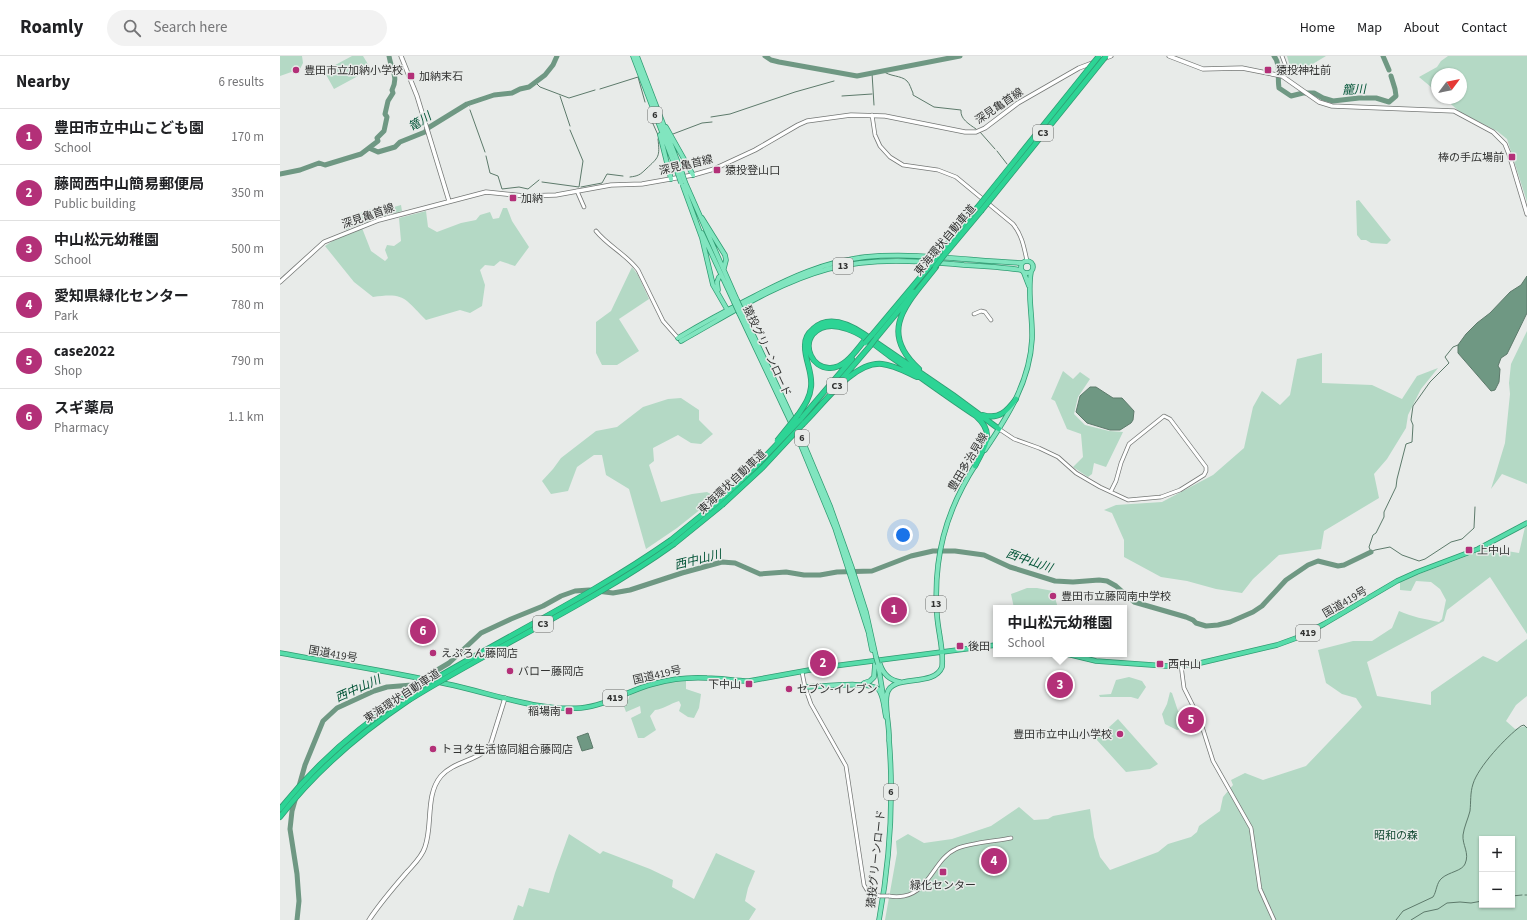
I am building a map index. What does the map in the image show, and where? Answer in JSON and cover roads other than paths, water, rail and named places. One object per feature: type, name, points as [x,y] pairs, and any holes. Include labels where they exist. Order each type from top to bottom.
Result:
[{"type":"highway","name":"東海環状自動車道","points":[[280,809],[310,774],[359,729],[452,668],[577,600],[673,542],[758,471],[802,422],[866,344],[936,267],[979,209],[1099,56]]},
{"type":"highway","name":"東海環状自動車道","points":[[873,336],[902,298],[979,209],[1106,56]]},
{"type":"highway","points":[[930,382],[903,352],[898,331],[906,309],[936,267]]},
{"type":"highway","points":[[747,476],[798,415],[808,398],[811,385],[810,372],[805,352],[805,341],[811,330],[823,323],[835,322],[854,327],[930,382]]},
{"type":"highway","points":[[866,344],[841,365],[833,368],[824,367],[817,364],[812,358],[809,350],[811,338],[818,330],[829,326],[843,327],[861,336],[977,414],[991,426],[999,429]]},
{"type":"highway","points":[[802,422],[850,377],[866,366],[878,364],[886,365],[930,382]]},
{"type":"highway","points":[[977,414],[997,417],[1007,411],[1016,399]]},
{"type":"highway","points":[[975,466],[987,437],[985,426],[977,414]]},
{"type":"highway","name":"東海環状自動車道","points":[[720,504],[802,422]]},
{"type":"highway","name":"国道419号","points":[[1079,657],[1096,661],[1154,666],[1181,665],[1196,664],[1270,647],[1299,637],[1336,618],[1397,581],[1478,549],[1527,522]]},
{"type":"highway","name":"国道419号","points":[[280,653],[428,680],[531,704],[581,708],[603,702],[653,684],[672,680],[693,677],[749,681],[826,667],[993,645]]},
{"type":"highway","name":"東海環状自動車道","points":[[280,817],[309,783],[355,739],[407,698]]},
{"type":"main road","points":[[401,56],[426,124],[449,201]]},
{"type":"main road","name":"猿投グリーンロード","points":[[633,56],[684,184],[735,301],[802,437],[830,506],[868,625],[876,657],[888,730],[891,774],[890,827],[886,877],[879,920]]},
{"type":"main road","name":"猿投グリーンロード","points":[[637,56],[680,174]]},
{"type":"main road","name":"深見亀首線","points":[[280,282],[324,242],[369,223],[486,192],[541,196],[611,185],[642,184],[693,175],[714,169],[755,150],[802,123],[851,115],[872,115],[894,117],[965,132],[976,132],[985,128],[1024,100],[1079,68],[1111,56]]},
{"type":"main road","points":[[1169,56],[1203,69],[1213,70],[1242,68],[1277,74],[1283,76],[1324,104],[1337,107],[1454,111],[1493,132],[1505,144],[1510,154],[1527,214]]},
{"type":"main road","points":[[645,88],[660,135],[671,179]]},
{"type":"main road","points":[[656,107],[693,175]]},
{"type":"main road","points":[[684,184],[725,255],[726,260],[724,268]]},
{"type":"main road","points":[[684,184],[702,238],[713,285],[730,314]]},
{"type":"main road","name":"13","points":[[680,339],[727,310],[795,275],[830,264],[856,259],[902,256],[1022,263],[1027,261]]},
{"type":"main road","name":"13","points":[[680,339],[789,283],[828,269],[851,264],[888,260],[1031,272]]},
{"type":"main road","name":"豊田多治見線","points":[[908,682],[930,677],[940,672],[942,664],[935,590],[942,538],[956,498],[1016,399],[1026,373],[1032,340],[1029,286],[1031,272],[1033,270],[1031,262],[1027,261]]},
{"type":"main road","name":"豊田多治見線","points":[[1022,263],[1023,271],[1029,286]]},
{"type":"main road","points":[[719,277],[717,286],[720,296]]},
{"type":"main road","points":[[877,664],[890,679],[899,682],[908,682]]},
{"type":"main road","points":[[859,684],[870,681],[874,677],[877,664]]},
{"type":"main road","points":[[889,741],[887,693],[893,685],[908,682]]},
{"type":"main road","points":[[805,687],[859,684],[872,685],[879,690],[883,701],[888,730]]},
{"type":"main road","points":[[369,920],[425,849],[432,797],[436,784],[447,771],[485,752],[490,746],[505,698]]},
{"type":"street","points":[[1282,56],[1285,64],[1283,76]]},
{"type":"street","points":[[872,115],[875,135],[880,146],[890,157],[904,165],[944,172],[963,182],[1013,224],[1023,240],[1027,261]]},
{"type":"street","points":[[577,191],[584,207]]},
{"type":"street","points":[[596,231],[607,243],[632,263],[638,270],[663,321],[680,339]]},
{"type":"street","points":[[974,314],[981,311],[985,312],[991,320]]},
{"type":"street","points":[[999,429],[1014,439],[1040,448],[1058,457],[1076,473],[1100,487],[1128,500],[1161,497],[1180,490],[1204,475],[1206,469],[1204,463],[1170,419],[1164,416],[1129,444],[1121,463],[1118,477],[1111,491]]},
{"type":"street","points":[[1181,665],[1184,688],[1200,720],[1213,761],[1251,828],[1260,889],[1274,920]]},
{"type":"street","points":[[802,672],[805,687],[820,722],[846,766],[864,885],[870,893],[880,896],[903,897],[918,890],[943,859],[956,849],[1011,838]]},
{"type":"waterway","points":[[280,174],[300,170],[319,163],[325,165],[361,154],[378,141],[377,138],[384,131],[387,117],[385,114],[388,101],[393,93],[392,90],[395,81],[389,56]]},
{"type":"waterway","name":"篭川","points":[[369,148],[378,152],[395,147],[400,142],[425,132],[428,128],[467,104],[494,95],[512,93],[529,87],[545,75],[553,65],[557,56]]},
{"type":"waterway","name":"籠川","points":[[765,56],[771,60],[779,62],[857,76],[960,56]]},
{"type":"waterway","name":"籠川","points":[[1274,56],[1278,67],[1279,88],[1291,96],[1303,93],[1314,93],[1333,101],[1376,98],[1389,102],[1396,96],[1391,76]]},
{"type":"waterway","name":"籠川","points":[[1383,56],[1389,70]]},
{"type":"waterway","points":[[883,71],[905,79],[909,84],[913,95],[934,107],[961,110],[963,119],[976,129]]},
{"type":"waterway","points":[[872,73],[874,105]]},
{"type":"waterway","points":[[600,89],[638,77],[645,102]]},
{"type":"waterway","points":[[711,117],[730,114],[795,92],[834,81]]},
{"type":"waterway","points":[[535,82],[540,87],[569,98],[595,90]]},
{"type":"waterway","points":[[842,96],[872,94]]},
{"type":"waterway","points":[[560,96],[570,126]]},
{"type":"waterway","points":[[470,110],[485,152]]},
{"type":"waterway","points":[[650,117],[658,135]]},
{"type":"waterway","points":[[673,134],[702,123],[712,122]]},
{"type":"waterway","points":[[542,182],[579,187],[583,161],[570,130]]},
{"type":"waterway","points":[[980,132],[995,149]]},
{"type":"waterway","points":[[630,177],[640,174],[656,159],[659,153],[658,139]]},
{"type":"waterway","points":[[997,151],[1007,164]]},
{"type":"waterway","points":[[486,156],[490,173],[498,176],[502,189],[519,187],[528,189],[539,180]]},
{"type":"waterway","points":[[581,187],[602,183],[607,174],[623,176]]},
{"type":"waterway","points":[[1458,345],[1453,347],[1445,357],[1449,363],[1430,382],[1413,406],[1411,420],[1413,425],[1412,442],[1406,444],[1396,487],[1384,512],[1384,517],[1376,533],[1373,535],[1369,547],[1371,552],[1390,547],[1402,555],[1419,561],[1425,559],[1451,542],[1462,539],[1474,528],[1475,507]]},
{"type":"waterway","name":"西中山川","points":[[297,920],[299,901],[297,874],[290,829],[292,811],[305,765],[323,721],[337,708],[374,691],[387,687],[412,685],[449,663],[481,633],[575,591],[589,590],[613,593],[630,590],[722,562],[735,563],[760,574],[786,572],[804,575],[820,575],[837,572],[872,571],[911,556],[933,551],[955,551],[984,555],[1010,567],[1055,581],[1107,581],[1116,586],[1134,602],[1186,617],[1196,623],[1206,626],[1230,622],[1253,612],[1262,606],[1286,580],[1308,565],[1318,561],[1338,566],[1344,565],[1371,552]]},
{"type":"waterway","points":[[1396,920],[1403,911],[1433,897],[1442,878],[1458,870],[1465,864],[1467,856],[1463,835],[1470,811],[1471,791],[1476,777],[1486,761],[1508,737],[1521,726],[1524,725],[1527,728]]},
{"type":"waterway","points":[[1515,896],[1522,895]]},
{"type":"waterway","points":[[1411,920],[1424,912],[1438,909],[1447,903],[1479,902]]},
{"type":"place","name":"豊田市立加納小学校","points":[[296,70]]},
{"type":"place","name":"猿投神社前","points":[[1268,70]]},
{"type":"place","name":"加納末石","points":[[411,76]]},
{"type":"place","name":"棒の手広場前","points":[[1512,157]]},
{"type":"place","name":"猿投登山口","points":[[717,170]]},
{"type":"place","name":"加納","points":[[513,198]]},
{"type":"place","name":"上中山","points":[[1469,550]]},
{"type":"place","name":"豊田市立藤岡南中学校","points":[[1053,596]]},
{"type":"place","name":"豊田市立中山こども園","points":[[894,610]]},
{"type":"place","name":"スギ薬局","points":[[423,631]]},
{"type":"place","name":"後田","points":[[960,646]]},
{"type":"place","name":"えぷろん藤岡店","points":[[433,653]]},
{"type":"place","name":"藤岡西中山簡易郵便局","points":[[823,663]]},
{"type":"place","name":"西中山","points":[[1160,664]]},
{"type":"place","name":"バロー藤岡店","points":[[510,671]]},
{"type":"place","name":"下中山","points":[[749,684]]},
{"type":"place","name":"中山松元幼稚園","points":[[1060,685]]},
{"type":"place","name":"セブン-イレブン","points":[[789,689]]},
{"type":"place","name":"稲場南","points":[[569,711]]},
{"type":"place","name":"case2022","points":[[1191,720]]},
{"type":"place","name":"豊田市立中山小学校","points":[[1120,734]]},
{"type":"place","name":"トヨタ生活協同組合藤岡店","points":[[433,749]]},
{"type":"place","name":"愛知県緑化センター","points":[[994,861]]},
{"type":"place","name":"緑化センター","points":[[943,872]]},
{"type":"park label","name":"昭和の森","points":[[1396,835]]}]
